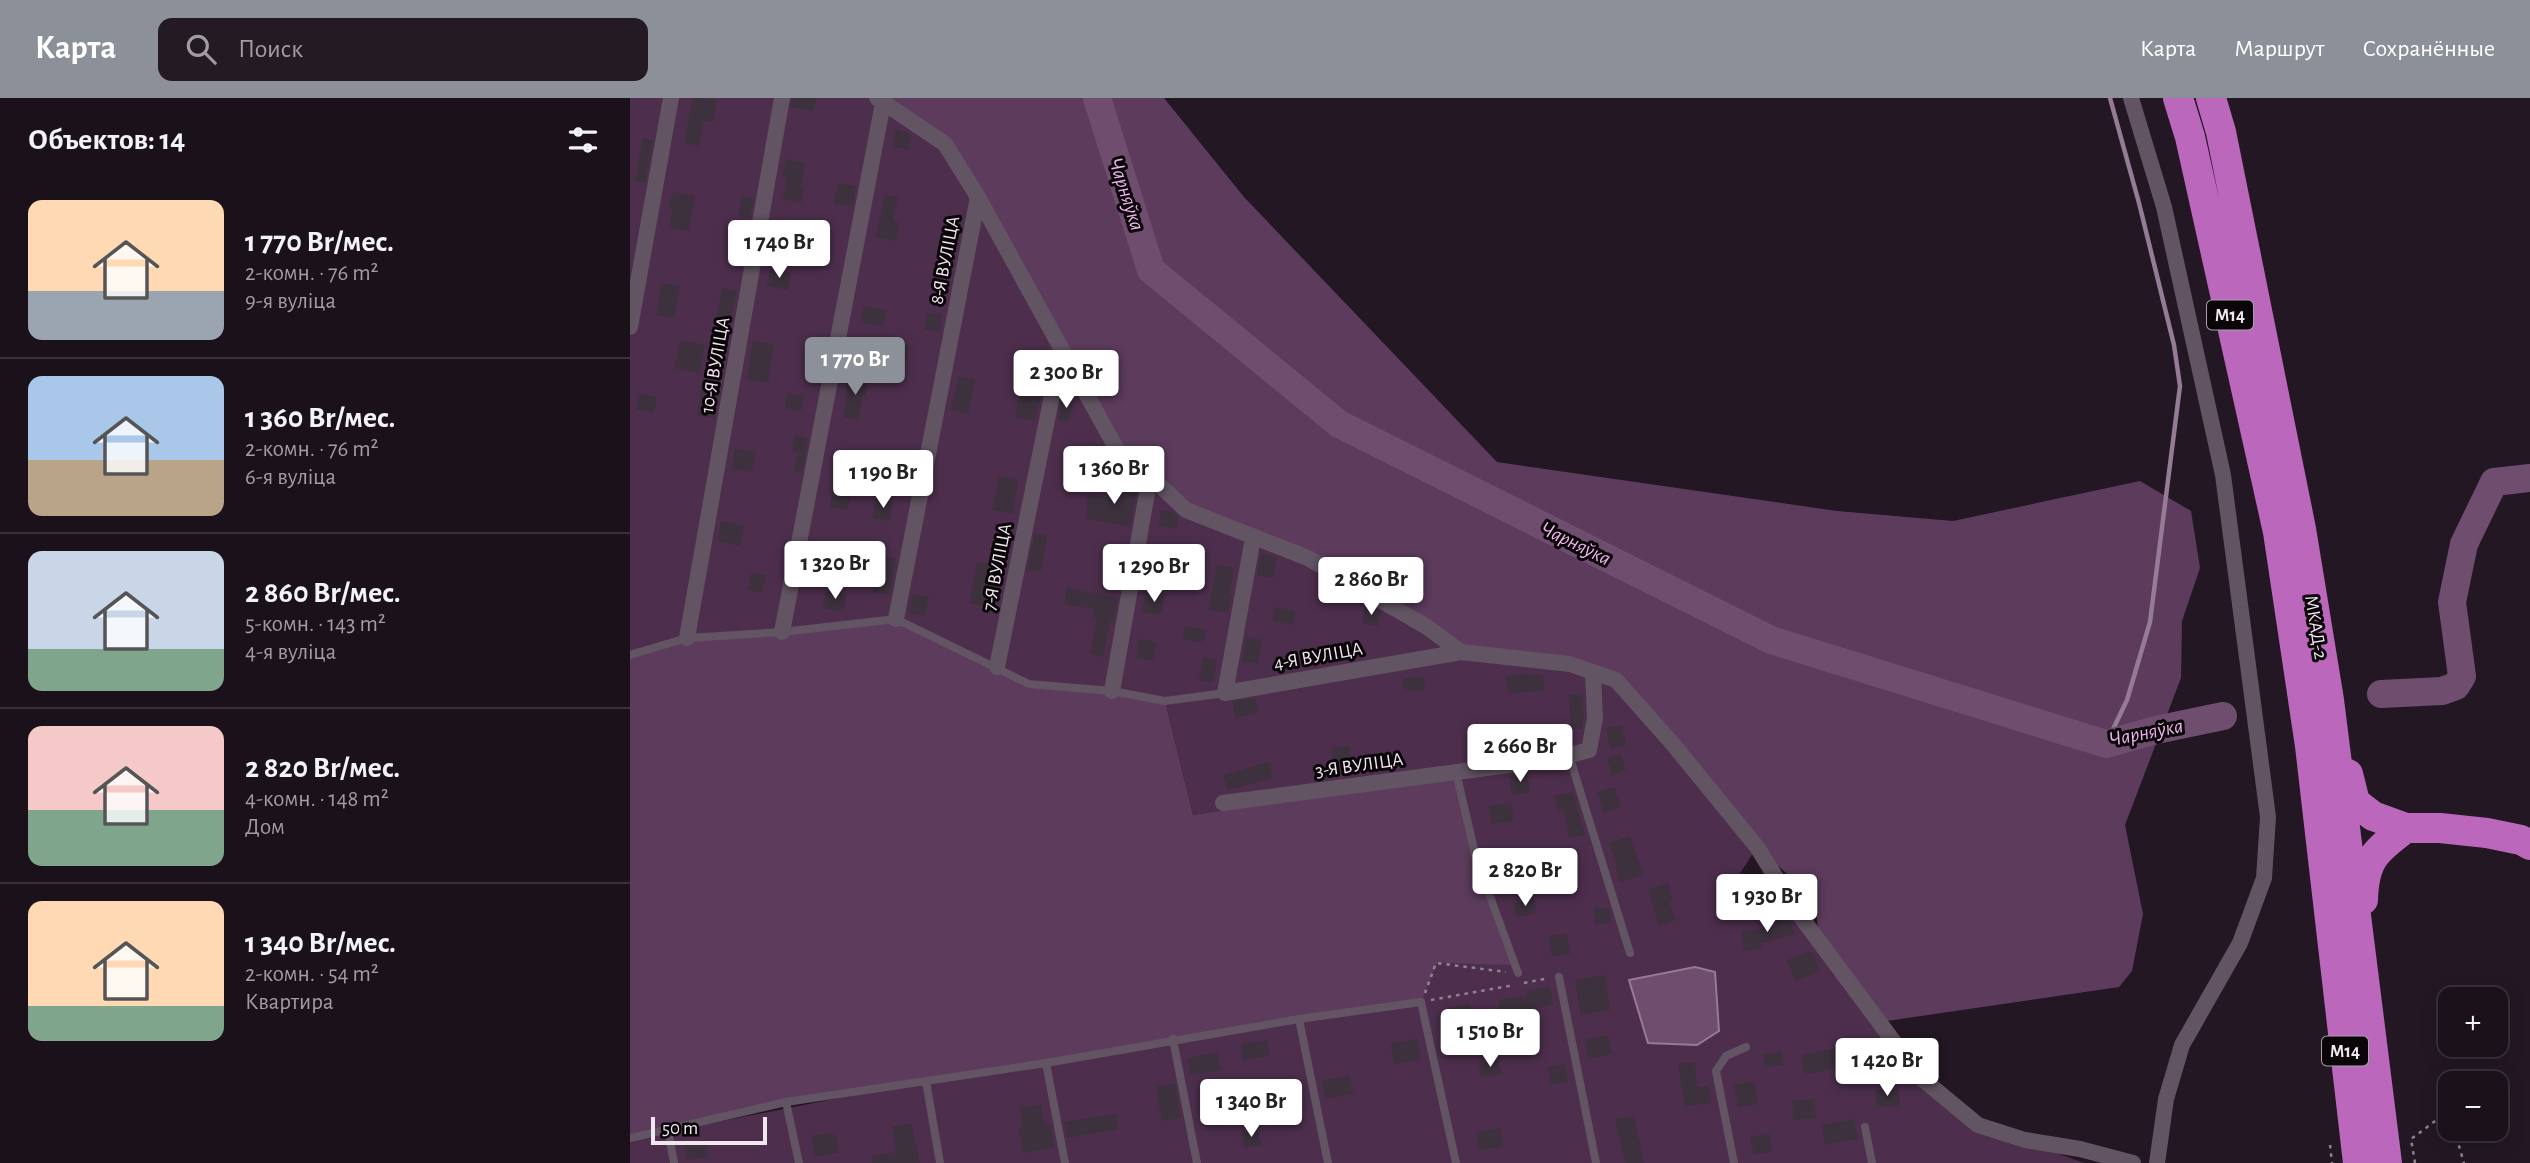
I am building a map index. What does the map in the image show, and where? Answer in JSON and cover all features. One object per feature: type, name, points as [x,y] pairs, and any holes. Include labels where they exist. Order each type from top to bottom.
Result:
[{"type":"highway","name":"М14","points":[[2178,98],[2193,151],[2278,532],[2310,746],[2358,1163]]},
{"type":"highway","name":"МКАД-2","points":[[2211,98],[2221,132],[2301,528],[2329,700],[2387,1163]]},
{"type":"highway","points":[[2329,700],[2355,802],[2373,816],[2406,828],[2487,833],[2521,840],[2530,845]]},
{"type":"highway","points":[[2361,964],[2363,883],[2366,868],[2381,846],[2406,828]]},
{"type":"street","points":[[630,327],[671,98]]},
{"type":"street","name":"10-Я ВУЛІЦА","points":[[687,638],[782,98]]},
{"type":"street","points":[[2131,98],[2164,207],[2223,475],[2268,817],[2264,878],[2240,943],[2182,1045],[2166,1099],[2157,1163]]},
{"type":"street","points":[[782,632],[880,101],[944,144],[978,197],[1120,455],[1150,476],[1186,510],[1308,558],[1427,627],[1461,652],[1570,664],[1616,680],[1672,743],[1750,839],[1798,912],[1920,1077],[1978,1125],[2025,1140],[2080,1149],[2133,1163]]},
{"type":"street","name":"8-Я ВУЛІЦА","points":[[895,619],[978,197]]},
{"type":"street","name":"7-Я ВУЛІЦА","points":[[997,667],[1061,351]]},
{"type":"street","points":[[1112,691],[1150,476]]},
{"type":"street","points":[[1225,693],[1254,538]]},
{"type":"street","name":"4-Я ВУЛІЦА","points":[[1225,693],[1461,652]]},
{"type":"street","points":[[1569,755],[1589,750],[1595,718],[1593,672]]},
{"type":"street","name":"3-Я ВУЛІЦА","points":[[1223,803],[1569,755]]},
{"type":"lane","points":[[630,654],[687,638],[782,632],[895,619],[1029,684],[1112,691],[1165,701],[1225,693]]},
{"type":"lane","points":[[1569,755],[1630,953]]},
{"type":"lane","points":[[1456,772],[1476,858],[1518,973]]},
{"type":"lane","points":[[1559,976],[1596,1163]]},
{"type":"lane","points":[[630,1138],[786,1102],[1046,1063],[1299,1019],[1421,1002],[1456,1163]]},
{"type":"lane","points":[[1299,1019],[1328,1163]]},
{"type":"lane","points":[[1173,1039],[1197,1163]]},
{"type":"lane","points":[[1734,1163],[1716,1071],[1726,1056],[1746,1046]]},
{"type":"lane","points":[[1046,1063],[1065,1163]]},
{"type":"lane","points":[[926,1081],[940,1163]]},
{"type":"lane","points":[[786,1102],[799,1163]]},
{"type":"lane","points":[[1866,1127],[1872,1163]]},
{"type":"lane","points":[[668,1130],[674,1163]]},
{"type":"path","points":[[1421,1002],[1436,963],[1518,973]]},
{"type":"path","points":[[1421,1002],[1559,976]]},
{"type":"path","points":[[2415,1163],[2411,1139],[2438,1119]]},
{"type":"path","points":[[2458,1141],[2464,1163]]},
{"type":"path","points":[[2330,1145],[2332,1163]]},
{"type":"shaded area","points":[[630,98],[877,98],[1616,680],[1757,847],[1723,900],[1768,890],[1819,940],[1920,1077],[1978,1125],[2084,1163],[630,1163],[630,1139],[926,1081],[1436,963],[1511,964],[1333,791],[1193,815],[1165,701],[630,655]]},
{"type":"shaded area","points":[[877,98],[1164,98],[1244,197],[1497,462],[1837,511],[1953,521],[2140,481],[2191,511],[2200,568],[2182,621],[2181,678],[2125,825],[2143,914],[2132,971],[2119,987],[1880,1022],[1819,940],[1815,899],[1757,847],[1616,680],[1461,652],[1308,558],[1186,510],[1120,455],[945,144]]},
{"type":"shaded area","points":[[896,619],[1029,684],[1165,701],[1193,815],[1456,772],[1476,858],[1511,965],[1437,963],[1421,1002],[786,1102],[630,1138],[630,655],[687,638]]},
{"type":"shaded area","points":[[1695,967],[1715,972],[1719,1031],[1697,1045],[1648,1043],[1629,980]]},
{"type":"building","points":[[693,98],[717,100],[713,122],[704,121],[699,146],[684,143]]},
{"type":"building","points":[[792,98],[816,98],[813,111],[791,107]]},
{"type":"building","points":[[896,129],[911,134],[908,150],[893,147]]},
{"type":"building","points":[[643,138],[653,140],[645,183],[635,181]]},
{"type":"building","points":[[786,159],[805,163],[801,203],[783,199],[787,177],[782,176]]},
{"type":"building","points":[[838,183],[856,186],[853,206],[834,203]]},
{"type":"building","points":[[672,192],[695,196],[689,231],[669,228],[673,209],[668,208]]},
{"type":"building","points":[[885,195],[898,197],[893,221],[899,222],[896,241],[876,237]]},
{"type":"building","points":[[742,196],[754,198],[750,218],[738,216]]},
{"type":"building","points":[[948,219],[962,222],[959,240],[945,237]]},
{"type":"building","points":[[770,269],[791,273],[788,290],[767,286]]},
{"type":"building","points":[[661,283],[680,286],[674,318],[657,315]]},
{"type":"building","points":[[722,288],[737,291],[730,323],[716,320]]},
{"type":"building","points":[[864,306],[886,310],[883,326],[860,322]]},
{"type":"building","points":[[927,312],[942,315],[939,332],[924,329]]},
{"type":"building","points":[[680,340],[705,345],[699,373],[674,368]]},
{"type":"building","points":[[753,341],[774,345],[768,383],[747,379]]},
{"type":"building","points":[[896,343],[909,346],[905,368],[891,366]]},
{"type":"building","points":[[959,376],[975,379],[968,414],[951,410]]},
{"type":"building","points":[[848,377],[868,380],[858,420],[843,417]]},
{"type":"building","points":[[703,379],[721,383],[715,418],[697,415]]},
{"type":"building","points":[[1020,384],[1037,387],[1036,392],[1042,393],[1034,421],[1015,417]]},
{"type":"building","points":[[639,393],[657,397],[654,413],[636,409]]},
{"type":"building","points":[[788,393],[804,396],[801,411],[785,408]]},
{"type":"building","points":[[1062,397],[1073,399],[1069,422],[1058,420]]},
{"type":"building","points":[[795,435],[808,438],[802,473],[794,471],[798,453],[792,452]]},
{"type":"building","points":[[735,448],[756,452],[752,472],[731,468]]},
{"type":"building","points":[[999,476],[1018,479],[1013,514],[992,510]]},
{"type":"building","points":[[1125,478],[1138,481],[1130,527],[1086,519],[1088,494],[1120,500]]},
{"type":"building","points":[[833,487],[851,491],[847,510],[830,507]]},
{"type":"building","points":[[876,499],[893,502],[889,521],[872,518]]},
{"type":"building","points":[[1161,510],[1173,512],[1178,517],[1176,529],[1158,526]]},
{"type":"building","points":[[721,521],[744,526],[740,546],[718,541]]},
{"type":"building","points":[[1035,533],[1047,536],[1041,572],[1027,570]]},
{"type":"building","points":[[825,541],[841,545],[838,562],[821,559]]},
{"type":"building","points":[[1261,553],[1277,557],[1273,578],[1257,575]]},
{"type":"building","points":[[880,556],[896,559],[890,595],[873,592]]},
{"type":"building","points":[[977,562],[1000,566],[996,583],[992,582],[987,607],[970,603]]},
{"type":"building","points":[[1217,565],[1234,568],[1228,613],[1209,610]]},
{"type":"building","points":[[751,573],[766,575],[762,593],[748,590]]},
{"type":"building","points":[[1067,588],[1118,598],[1103,657],[1090,654],[1097,619],[1092,618],[1094,609],[1064,604]]},
{"type":"building","points":[[826,591],[847,595],[843,612],[823,608]]},
{"type":"building","points":[[1146,592],[1165,595],[1161,615],[1142,612]]},
{"type":"building","points":[[913,594],[929,597],[925,616],[909,613]]},
{"type":"building","points":[[1365,606],[1381,612],[1378,626],[1362,623]]},
{"type":"building","points":[[1275,607],[1295,611],[1293,625],[1273,621]]},
{"type":"building","points":[[1185,626],[1206,630],[1203,643],[1183,639]]},
{"type":"building","points":[[1246,637],[1262,640],[1258,664],[1242,661]]},
{"type":"building","points":[[1139,639],[1156,642],[1153,661],[1136,657]]},
{"type":"building","points":[[1203,657],[1217,660],[1213,682],[1199,680]]},
{"type":"building","points":[[1543,675],[1544,691],[1508,693],[1506,676]]},
{"type":"building","points":[[1424,677],[1425,690],[1404,691],[1403,678]]},
{"type":"building","points":[[1582,694],[1582,729],[1571,729],[1569,695]]},
{"type":"building","points":[[1255,698],[1259,712],[1236,718],[1232,702]]},
{"type":"building","points":[[1622,725],[1626,745],[1610,748],[1606,728]]},
{"type":"building","points":[[1349,746],[1353,768],[1334,771],[1331,748]]},
{"type":"building","points":[[1620,754],[1626,770],[1612,775],[1607,758]]},
{"type":"building","points":[[1269,762],[1273,778],[1228,790],[1223,775]]},
{"type":"building","points":[[1527,773],[1530,792],[1512,795],[1509,776]]},
{"type":"building","points":[[1615,787],[1621,807],[1604,812],[1597,792]]},
{"type":"building","points":[[1573,792],[1585,835],[1569,838],[1564,811],[1558,812],[1554,796]]},
{"type":"building","points":[[1511,803],[1514,821],[1492,824],[1489,806]]},
{"type":"building","points":[[1630,836],[1643,875],[1620,882],[1609,843]]},
{"type":"building","points":[[1668,883],[1672,901],[1669,901],[1676,920],[1659,926],[1648,889]]},
{"type":"building","points":[[1534,898],[1536,912],[1517,917],[1513,904]]},
{"type":"building","points":[[1609,908],[1611,923],[1595,924],[1594,909]]},
{"type":"building","points":[[1787,916],[1795,934],[1762,943],[1763,948],[1744,951],[1741,932],[1775,926],[1774,920]]},
{"type":"building","points":[[1566,933],[1571,953],[1552,957],[1548,937]]},
{"type":"building","points":[[1813,952],[1820,971],[1795,981],[1787,960]]},
{"type":"building","points":[[1605,975],[1610,1010],[1581,1015],[1575,980]]},
{"type":"building","points":[[1550,987],[1553,1005],[1501,1014],[1499,1000]]},
{"type":"building","points":[[1470,1004],[1473,1024],[1449,1028],[1446,1008]]},
{"type":"building","points":[[1608,1035],[1612,1054],[1589,1059],[1585,1040]]},
{"type":"building","points":[[1417,1039],[1421,1060],[1394,1064],[1390,1043]]},
{"type":"building","points":[[1267,1040],[1269,1056],[1243,1060],[1241,1044]]},
{"type":"building","points":[[1842,1047],[1846,1066],[1805,1075],[1801,1055]]},
{"type":"building","points":[[1782,1052],[1784,1064],[1765,1067],[1763,1054]]},
{"type":"building","points":[[1218,1053],[1221,1070],[1191,1075],[1188,1058]]},
{"type":"building","points":[[1498,1060],[1501,1074],[1481,1077],[1479,1063]]},
{"type":"building","points":[[1695,1062],[1697,1087],[1709,1086],[1711,1103],[1685,1106],[1678,1064]]},
{"type":"building","points":[[1565,1064],[1568,1082],[1551,1084],[1548,1067]]},
{"type":"building","points":[[1350,1076],[1353,1094],[1325,1099],[1322,1081]]},
{"type":"building","points":[[1754,1081],[1758,1104],[1738,1107],[1734,1085]]},
{"type":"building","points":[[1175,1084],[1181,1118],[1162,1121],[1156,1087]]},
{"type":"building","points":[[1898,1088],[1900,1105],[1877,1108],[1875,1091]]},
{"type":"building","points":[[1814,1099],[1816,1118],[1794,1120],[1792,1101]]},
{"type":"building","points":[[1041,1104],[1044,1124],[1051,1124],[1054,1148],[1023,1153],[1019,1128],[1023,1127],[1020,1108]]},
{"type":"building","points":[[1116,1114],[1118,1129],[1067,1138],[1064,1122]]},
{"type":"building","points":[[1634,1116],[1644,1163],[1625,1163],[1615,1119]]},
{"type":"building","points":[[1854,1119],[1858,1139],[1825,1145],[1822,1125]]},
{"type":"building","points":[[911,1123],[920,1163],[872,1163],[872,1156],[896,1152],[892,1127]]},
{"type":"building","points":[[1500,1128],[1503,1147],[1479,1150],[1476,1132]]},
{"type":"building","points":[[1258,1130],[1261,1146],[1244,1148],[1242,1133]]},
{"type":"building","points":[[835,1132],[839,1153],[815,1157],[811,1136]]},
{"type":"building","points":[[1769,1133],[1773,1151],[1754,1155],[1750,1137]]},
{"type":"building","points":[[706,1140],[708,1157],[687,1160],[684,1143]]},
{"type":"waterway","name":"Чарняўка","points":[[1097,98],[1151,270],[1339,424],[1771,640],[2106,744],[2223,716]]},
{"type":"waterway","points":[[2106,744],[2127,700],[2150,622],[2180,386],[2174,345],[2110,98]]},
{"type":"waterway","name":"Чарняўка","points":[[2381,694],[2442,691],[2456,686],[2462,676],[2452,602],[2464,544],[2494,482],[2530,478]]}]
